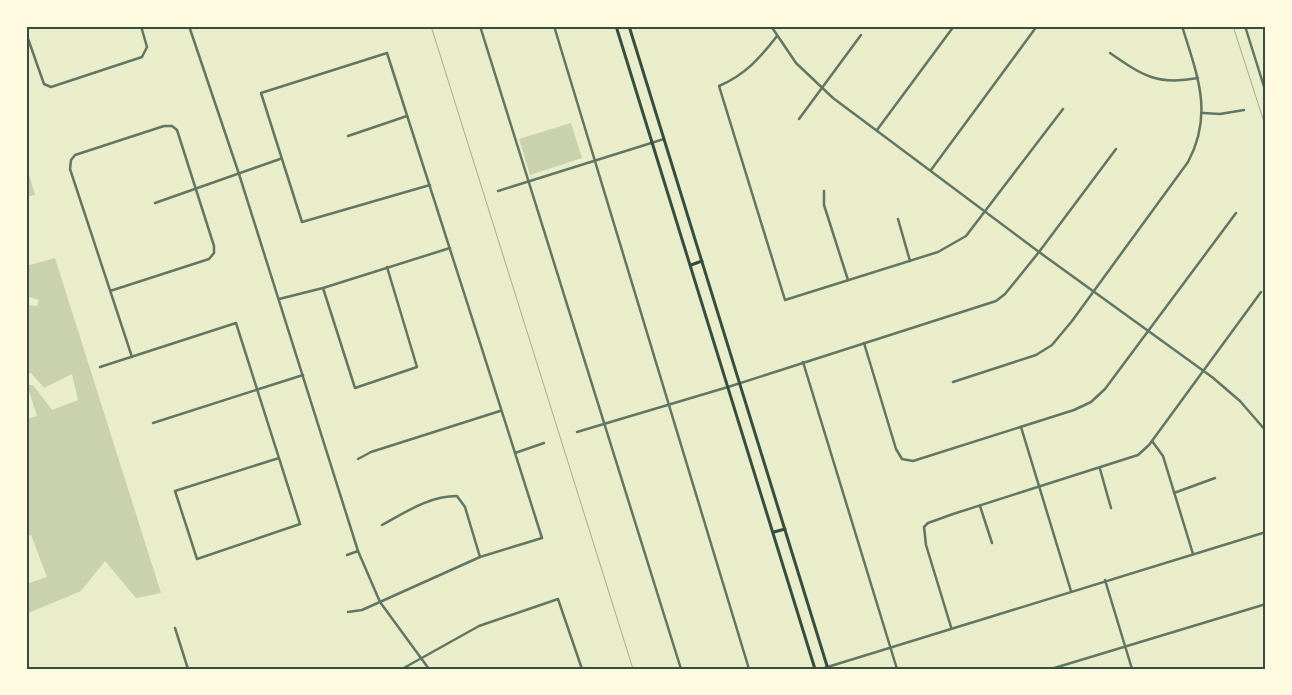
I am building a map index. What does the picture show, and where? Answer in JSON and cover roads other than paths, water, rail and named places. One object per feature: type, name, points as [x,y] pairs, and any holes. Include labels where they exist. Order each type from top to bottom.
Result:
[{"type":"main road","points":[[616,26],[815,669]]},
{"type":"main road","points":[[629,26],[828,668]]},
{"type":"main road","points":[[691,265],[702,261]]},
{"type":"main road","points":[[774,532],[785,529]]},
{"type":"street","points":[[27,35],[44,84],[52,87],[142,57],[147,47],[141,26]]},
{"type":"street","points":[[189,26],[239,174],[358,551],[380,602],[429,669]]},
{"type":"street","points":[[480,26],[681,669]]},
{"type":"street","points":[[554,26],[749,669]]},
{"type":"street","points":[[771,26],[796,62],[822,88],[1039,252],[1094,290],[1203,371],[1240,401],[1266,431]]},
{"type":"street","points":[[877,130],[954,26]]},
{"type":"street","points":[[931,170],[1037,26]]},
{"type":"street","points":[[953,382],[1024,360],[1042,352],[1060,336],[1188,162],[1198,142],[1203,113],[1198,78],[1182,26]]},
{"type":"street","points":[[1245,26],[1266,93]]},
{"type":"street","points":[[799,119],[861,35]]},
{"type":"street","points":[[777,36],[751,68],[737,78],[718,86],[785,300],[938,252],[957,243],[966,236],[986,211],[1063,109]]},
{"type":"street","points":[[348,612],[362,610],[480,557],[542,538],[500,411],[450,248],[430,185],[407,116],[387,53],[260,94],[302,222],[430,185]]},
{"type":"street","points":[[1110,53],[1152,78],[1171,82],[1198,78]]},
{"type":"street","points":[[1203,113],[1220,114],[1244,110]]},
{"type":"street","points":[[348,136],[407,116]]},
{"type":"street","points":[[110,291],[209,259],[214,253],[214,246],[177,130],[172,126],[164,126],[76,155],[71,160],[70,169],[110,291],[132,357]]},
{"type":"street","points":[[498,191],[664,139]]},
{"type":"street","points":[[577,432],[728,387],[996,301],[1005,294],[1039,252],[1116,149]]},
{"type":"street","points":[[155,203],[280,159]]},
{"type":"street","points":[[824,191],[824,205],[848,280]]},
{"type":"street","points":[[864,343],[896,449],[902,460],[909,460],[1074,410],[1091,402],[1105,389],[1236,213]]},
{"type":"street","points":[[898,219],[910,261]]},
{"type":"street","points":[[279,299],[323,288],[450,248]]},
{"type":"street","points":[[323,288],[354,388],[417,367],[387,267]]},
{"type":"street","points":[[951,627],[924,536],[924,527],[928,523],[1100,469],[1138,455],[1152,441],[1262,292]]},
{"type":"street","points":[[100,367],[236,323],[280,458],[300,524],[197,558],[175,491],[280,458]]},
{"type":"street","points":[[803,362],[897,669]]},
{"type":"street","points":[[153,423],[303,375]]},
{"type":"street","points":[[358,459],[371,452],[500,411]]},
{"type":"street","points":[[1021,427],[1071,591]]},
{"type":"street","points":[[1152,441],[1163,456],[1193,554]]},
{"type":"street","points":[[515,452],[544,443]]},
{"type":"street","points":[[1100,469],[1111,508]]},
{"type":"street","points":[[1174,493],[1215,478]]},
{"type":"street","points":[[382,525],[418,505],[445,496],[457,496],[465,506],[480,557]]},
{"type":"street","points":[[980,506],[992,543]]},
{"type":"street","points":[[821,669],[951,627],[1266,532]]},
{"type":"street","points":[[347,554],[358,551]]},
{"type":"street","points":[[1105,580],[1132,669]]},
{"type":"street","points":[[402,669],[479,626],[558,600],[582,669],[576,669]]},
{"type":"street","points":[[1051,669],[1266,604]]},
{"type":"street","points":[[175,628],[188,669]]},
{"type":"waterway","points":[[431,26],[633,669]]},
{"type":"waterway","points":[[1233,26],[1266,128]]}]
